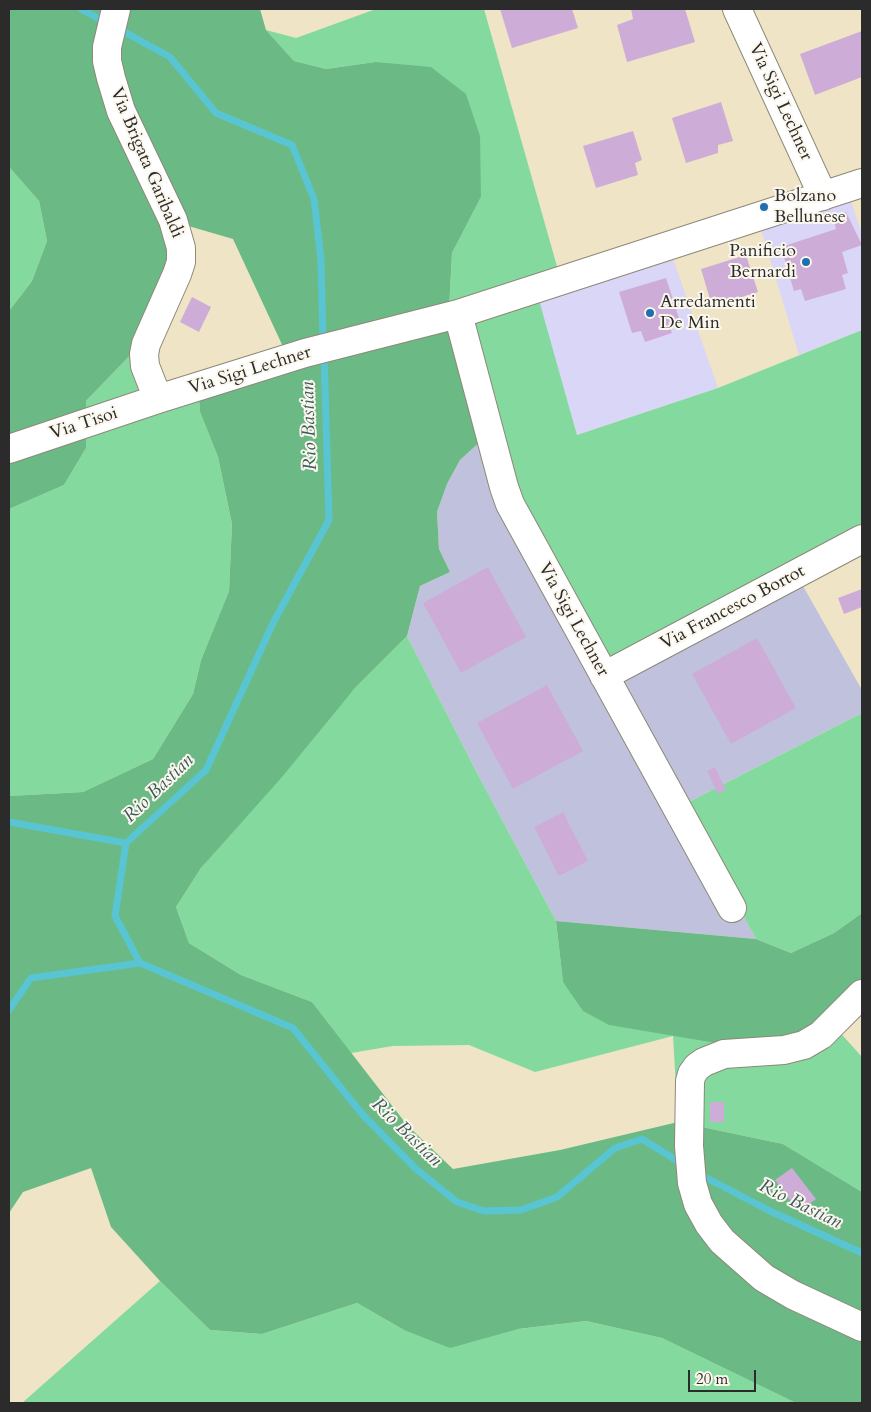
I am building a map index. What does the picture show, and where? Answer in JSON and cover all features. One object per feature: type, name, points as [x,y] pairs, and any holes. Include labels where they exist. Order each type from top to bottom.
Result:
[{"type":"street","name":"Via Brigata Garibaldi","points":[[116,9],[107,61],[115,94],[121,111],[173,220],[181,248],[181,262],[177,274],[146,344],[144,354],[147,371],[158,399]]},
{"type":"street","name":"Via Sigi Lechner","points":[[737,9],[823,196]]},
{"type":"street","name":"Via Sigi Lechner","points":[[158,399],[306,353],[458,314],[862,183]]},
{"type":"street","name":"Via Sigi Lechner","points":[[458,314],[510,504],[732,908]]},
{"type":"street","name":"Via Tisoi","points":[[9,449],[158,399]]},
{"type":"street","name":"Via Francesco Bortot","points":[[604,676],[862,539]]},
{"type":"street","points":[[862,994],[821,1035],[804,1045],[784,1050],[724,1054],[697,1067],[690,1081],[689,1146],[692,1183],[698,1204],[709,1224],[722,1241],[764,1278],[793,1295],[862,1327]]},
{"type":"shaded area","points":[[848,193],[862,234],[862,330],[799,355],[759,223]]},
{"type":"shaded area","points":[[670,250],[718,388],[577,435],[536,292]]},
{"type":"shaded area","points":[[482,440],[799,579],[862,690],[862,713],[683,805],[756,939],[556,921],[407,636],[420,586],[450,572],[439,549],[437,512],[447,484],[460,460]]},
{"type":"green space","points":[[9,9],[260,9],[266,30],[294,61],[326,69],[375,62],[431,67],[466,94],[480,136],[481,197],[452,253],[449,310],[482,440],[460,460],[447,484],[437,512],[439,549],[450,572],[420,586],[407,636],[355,688],[282,777],[201,868],[176,907],[189,943],[241,975],[312,1002],[407,1125],[453,1169],[560,1150],[678,1122],[783,1144],[862,1192],[862,1403],[796,1403],[662,1338],[586,1321],[518,1329],[450,1348],[404,1330],[357,1303],[262,1334],[210,1330],[160,1281],[111,1227],[91,1168],[23,1192],[9,1213],[9,796],[83,792],[153,759],[193,694],[201,660],[229,591],[232,524],[218,457],[200,412],[198,383],[285,351],[233,239],[185,225],[139,346],[86,401],[86,448],[64,485],[9,509],[9,311],[32,281],[47,241],[39,201],[9,167]]},
{"type":"green space","points":[[376,9],[484,9],[562,284],[537,293],[577,435],[718,388],[862,330],[862,541],[600,682],[507,510],[449,310],[452,253],[481,197],[375,62],[326,69],[294,61],[266,30],[296,38]]},
{"type":"green space","points":[[9,167],[39,201],[47,241],[32,281],[9,311]]},
{"type":"green space","points":[[139,346],[146,402],[198,383],[200,412],[218,457],[232,524],[229,591],[201,660],[193,694],[153,759],[83,792],[9,796],[9,509],[64,485],[86,448],[86,401]]},
{"type":"green space","points":[[407,636],[556,921],[563,982],[836,1028],[862,1057],[862,1192],[783,1144],[678,1122],[673,1036],[535,1072],[469,1045],[393,1046],[351,1053],[312,1002],[241,975],[189,943],[176,907],[201,868],[355,688]]},
{"type":"green space","points":[[862,713],[862,913],[834,933],[791,953],[756,939],[683,805]]},
{"type":"green space","points":[[862,913],[862,1002],[836,1028],[728,1045],[609,1025],[583,1011],[563,982],[556,921],[756,939],[791,953],[834,933]]},
{"type":"green space","points":[[160,1281],[210,1330],[262,1334],[357,1303],[404,1330],[519,1329],[586,1321],[662,1338],[796,1403],[22,1403]]},
{"type":"building","points":[[500,9],[572,9],[578,28],[512,48]]},
{"type":"building","points":[[631,9],[685,9],[695,42],[627,62],[617,25],[633,19]]},
{"type":"building","points":[[862,31],[862,77],[815,95],[800,54]]},
{"type":"building","points":[[721,102],[733,141],[718,145],[718,153],[686,163],[672,118]]},
{"type":"building","points":[[633,131],[642,160],[635,163],[638,175],[596,188],[583,146]]},
{"type":"building","points":[[846,212],[862,245],[842,252],[848,273],[842,275],[846,289],[805,301],[801,289],[794,291],[781,247],[836,229],[833,217]]},
{"type":"building","points":[[746,255],[758,292],[712,306],[701,269]]},
{"type":"building","points":[[666,278],[679,318],[668,322],[672,333],[645,342],[641,331],[632,333],[619,292]]},
{"type":"building","points":[[192,297],[211,307],[199,332],[180,322]]},
{"type":"building","points":[[488,567],[526,637],[461,673],[423,603]]},
{"type":"building","points":[[862,589],[862,607],[844,614],[838,598]]},
{"type":"building","points":[[757,638],[796,708],[731,744],[692,674]]},
{"type":"building","points":[[547,685],[583,751],[513,789],[477,723]]},
{"type":"building","points":[[715,767],[726,790],[718,794],[707,771]]},
{"type":"building","points":[[563,812],[588,861],[559,876],[534,827]]},
{"type":"building","points":[[710,1102],[724,1102],[724,1122],[710,1122]]},
{"type":"building","points":[[792,1168],[816,1199],[799,1212],[775,1180]]},
{"type":"waterway","name":"Rio Bastian","points":[[81,9],[107,23]]},
{"type":"waterway","name":"Rio Bastian","points":[[117,28],[170,57],[216,113],[292,145],[314,199],[321,260],[323,343]]},
{"type":"waterway","name":"Rio Bastian","points":[[324,354],[329,520],[273,623],[206,770],[126,843],[115,916],[140,963],[293,1028],[362,1114],[416,1169],[457,1202],[484,1211],[521,1210],[557,1197],[615,1148],[642,1139],[684,1165]]},
{"type":"waterway","points":[[9,822],[126,843]]},
{"type":"waterway","points":[[9,1010],[31,978],[140,963]]},
{"type":"waterway","name":"Rio Bastian","points":[[697,1173],[770,1211],[862,1253]]},
{"type":"place","name":"Bolzano Bellunese","points":[[764,207]]},
{"type":"place","name":"Panificio Bernardi","points":[[806,262]]},
{"type":"place","name":"Arredamenti De Min","points":[[650,313]]}]
